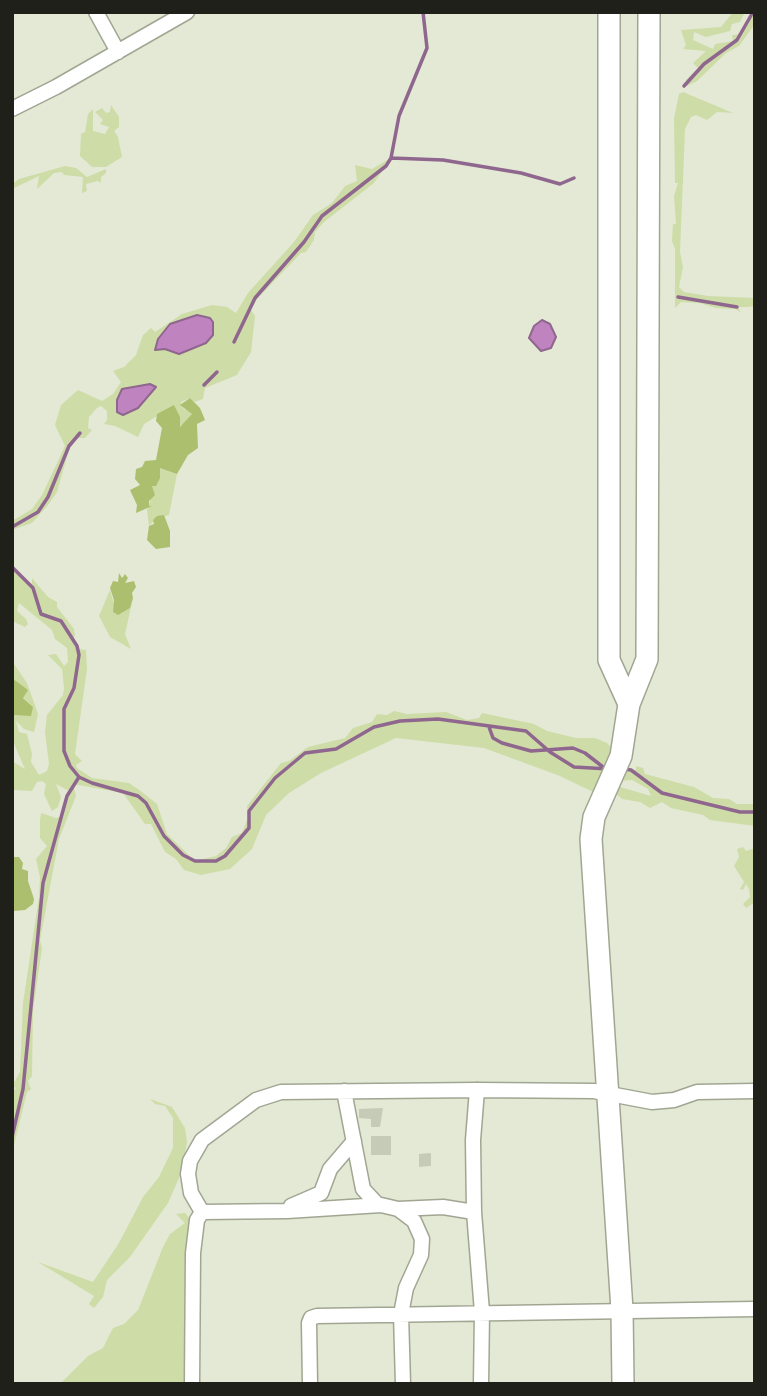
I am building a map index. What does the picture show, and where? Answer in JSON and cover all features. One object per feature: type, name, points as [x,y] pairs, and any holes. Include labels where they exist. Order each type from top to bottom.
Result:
[{"type":"main road","points":[[609,12],[609,660],[629,704]]},
{"type":"main road","points":[[623,1384],[622,1310],[592,839],[594,817],[621,756],[629,704],[647,659],[649,12]]},
{"type":"street","points":[[96,12],[118,52]]},
{"type":"street","points":[[12,108],[187,12]]},
{"type":"street","points":[[478,1090],[474,1126],[474,1212],[482,1312],[481,1384]]},
{"type":"street","points":[[344,1091],[363,1189],[378,1205]]},
{"type":"street","points":[[202,1212],[191,1193],[188,1174],[190,1161],[202,1140],[256,1100],[281,1092],[594,1091],[652,1102],[674,1100],[697,1092],[755,1091]]},
{"type":"street","points":[[276,1211],[321,1194],[330,1169],[354,1140]]},
{"type":"street","points":[[202,1212],[378,1205],[398,1209],[443,1207],[474,1212]]},
{"type":"street","points":[[398,1209],[414,1221],[422,1238],[421,1255],[406,1287],[401,1314],[403,1384]]},
{"type":"street","points":[[192,1384],[193,1253],[197,1220],[202,1212]]},
{"type":"street","points":[[310,1384],[311,1318],[482,1312],[755,1309]]},
{"type":"green space","points":[[733,12],[745,12],[740,22],[732,24],[730,31],[706,37],[694,32],[693,40],[713,49],[715,44],[733,41],[732,35],[741,34],[751,12],[755,12],[755,24],[739,46],[726,53],[697,81],[687,86],[686,80],[698,68],[693,63],[706,51],[683,49],[686,45],[681,30],[721,27]]},
{"type":"green space","points":[[683,92],[733,113],[717,112],[707,120],[696,115],[691,117],[685,129],[680,252],[683,267],[679,287],[684,292],[708,296],[755,298],[755,305],[738,307],[741,313],[736,309],[716,308],[699,303],[681,302],[675,308],[675,249],[672,241],[673,224],[676,224],[674,196],[678,183],[675,183],[674,118],[679,94]]},
{"type":"green space","points":[[111,105],[119,117],[119,127],[114,131],[122,157],[106,167],[92,167],[80,156],[81,134],[85,132],[88,114],[93,109],[93,131],[105,134],[109,127],[100,124],[103,120],[95,112],[102,108],[106,113],[110,112]]},
{"type":"green space","points":[[391,158],[374,183],[324,222],[315,232],[314,240],[306,252],[301,253],[257,299],[251,310],[255,316],[251,352],[237,375],[205,388],[203,399],[194,402],[190,398],[181,402],[182,407],[185,410],[188,408],[192,414],[189,422],[177,428],[178,415],[170,408],[144,424],[138,437],[104,424],[107,411],[101,406],[97,408],[89,417],[88,428],[92,430],[85,438],[76,438],[70,446],[57,492],[48,505],[32,523],[12,530],[12,521],[32,509],[42,495],[65,446],[55,425],[61,405],[78,390],[102,401],[113,394],[121,382],[113,371],[124,367],[136,355],[143,335],[151,328],[155,332],[182,314],[212,305],[227,307],[236,313],[248,293],[294,242],[313,215],[332,203],[345,186],[357,181],[355,165],[372,169]]},
{"type":"green space","points":[[65,166],[76,168],[87,177],[106,169],[106,173],[101,177],[101,183],[98,181],[86,184],[87,191],[82,193],[83,177],[64,175],[62,172],[54,173],[37,189],[39,176],[12,189],[12,184],[19,179]]},
{"type":"green space","points":[[190,398],[200,408],[205,420],[197,424],[198,448],[188,455],[177,474],[160,468],[160,478],[156,486],[152,486],[155,495],[149,501],[149,506],[152,506],[136,513],[137,505],[130,490],[140,485],[135,479],[136,469],[142,467],[145,461],[156,460],[162,428],[156,421],[157,414],[174,405],[180,417],[180,427],[192,414],[180,405]]},
{"type":"green space","points":[[160,467],[177,474],[169,515],[157,518],[149,526],[147,510],[153,493],[151,486]]},
{"type":"green space","points":[[164,515],[170,531],[170,547],[156,549],[147,540],[149,526],[154,524],[153,520],[157,516]]},
{"type":"green space","points":[[12,567],[32,584],[32,578],[48,597],[57,602],[57,607],[74,629],[75,636],[72,639],[78,649],[86,650],[87,669],[75,754],[82,761],[76,765],[77,768],[92,778],[129,783],[138,789],[157,804],[167,834],[195,861],[216,856],[226,848],[232,837],[242,833],[248,817],[247,806],[281,763],[289,761],[308,747],[345,738],[353,728],[372,722],[377,714],[387,715],[394,711],[407,714],[446,712],[467,720],[479,718],[482,713],[534,724],[547,731],[576,738],[595,738],[607,743],[631,770],[636,770],[636,766],[643,768],[645,774],[694,787],[713,798],[729,799],[737,804],[755,804],[755,826],[710,820],[703,815],[671,808],[662,802],[650,808],[640,802],[622,799],[614,792],[617,786],[651,796],[648,789],[632,780],[618,781],[603,793],[591,791],[560,776],[484,748],[396,738],[321,773],[289,793],[266,815],[252,849],[230,869],[201,875],[184,870],[176,859],[165,852],[151,824],[145,824],[123,793],[73,784],[76,796],[59,839],[40,940],[42,948],[33,1010],[32,1076],[28,1081],[31,1089],[27,1092],[12,1153],[12,1092],[16,1088],[12,1086],[20,1072],[23,1003],[39,897],[40,877],[36,859],[47,846],[40,838],[41,813],[60,817],[69,791],[56,784],[61,797],[58,807],[52,811],[44,794],[46,784],[42,781],[37,782],[32,791],[12,790],[12,761],[25,769],[12,739],[12,710],[14,715],[33,707],[23,697],[22,686],[12,678],[12,661],[27,683],[38,714],[34,732],[24,729],[16,721],[19,732],[27,734],[32,754],[31,762],[39,775],[47,771],[49,764],[45,732],[47,715],[63,695],[64,688],[62,669],[48,655],[56,654],[64,666],[68,662],[67,648],[55,639],[52,630],[19,603],[17,611],[28,624],[25,627],[12,621]]},
{"type":"green space","points":[[119,573],[122,578],[125,574],[128,578],[125,583],[134,581],[136,587],[132,593],[130,608],[118,615],[113,612],[114,600],[110,588],[113,581],[118,582]]},
{"type":"green space","points":[[110,590],[117,614],[130,608],[133,598],[125,634],[131,649],[110,637],[99,616]]},
{"type":"green space","points":[[12,678],[28,690],[23,698],[33,707],[31,716],[14,715]]},
{"type":"green space","points":[[743,847],[746,851],[755,848],[755,902],[746,908],[743,904],[750,897],[749,889],[746,884],[743,890],[740,889],[744,882],[734,866],[739,857],[737,849]]},
{"type":"green space","points":[[14,857],[19,857],[23,863],[22,869],[28,871],[34,899],[33,904],[25,910],[14,911],[12,917]]},
{"type":"green space","points":[[150,1099],[172,1107],[185,1128],[187,1142],[182,1171],[168,1203],[130,1257],[107,1280],[103,1297],[94,1308],[89,1304],[94,1296],[38,1262],[93,1282],[119,1243],[143,1197],[159,1177],[173,1148],[173,1118],[165,1106],[155,1104]]},
{"type":"green space","points":[[185,1213],[192,1221],[187,1384],[60,1384],[88,1356],[103,1348],[113,1328],[124,1324],[138,1310],[170,1234],[185,1223],[176,1214]]},
{"type":"shaded area","points":[[197,315],[210,318],[213,322],[213,335],[206,343],[179,354],[165,349],[155,350],[158,339],[170,324]]},
{"type":"shaded area","points":[[542,320],[550,324],[556,337],[551,348],[541,351],[529,338],[534,326]]},
{"type":"shaded area","points":[[150,384],[156,387],[138,408],[123,415],[117,412],[117,400],[122,389]]},
{"type":"building","points":[[383,1108],[380,1127],[371,1127],[371,1119],[359,1118],[359,1109]]},
{"type":"building","points":[[371,1136],[391,1136],[391,1155],[371,1155]]},
{"type":"building","points":[[431,1153],[431,1166],[419,1167],[419,1154]]},
{"type":"waterway","points":[[234,342],[255,298],[304,242],[322,216],[386,166],[391,158],[399,116],[427,48],[423,12]]},
{"type":"waterway","points":[[684,86],[704,64],[737,40],[753,12]]},
{"type":"waterway","points":[[391,158],[443,160],[521,173],[560,184],[574,178]]},
{"type":"waterway","points":[[678,297],[737,307]]},
{"type":"waterway","points":[[204,385],[217,372]]},
{"type":"waterway","points":[[12,527],[38,512],[48,497],[69,446],[80,433]]},
{"type":"waterway","points":[[12,567],[33,588],[41,614],[61,621],[77,646],[79,655],[74,688],[64,709],[64,751],[70,766],[79,777],[92,783],[138,796],[146,803],[164,836],[183,855],[195,861],[216,861],[225,856],[249,828],[249,811],[275,778],[305,753],[336,749],[374,727],[400,721],[438,719],[526,731],[550,752],[574,767],[609,769]]},
{"type":"waterway","points":[[489,727],[493,738],[502,743],[531,751],[573,748],[585,753],[603,767]]},
{"type":"waterway","points":[[623,769],[631,770],[662,793],[740,812],[755,812]]},
{"type":"waterway","points":[[12,1137],[23,1089],[43,883],[67,796],[79,777]]}]
